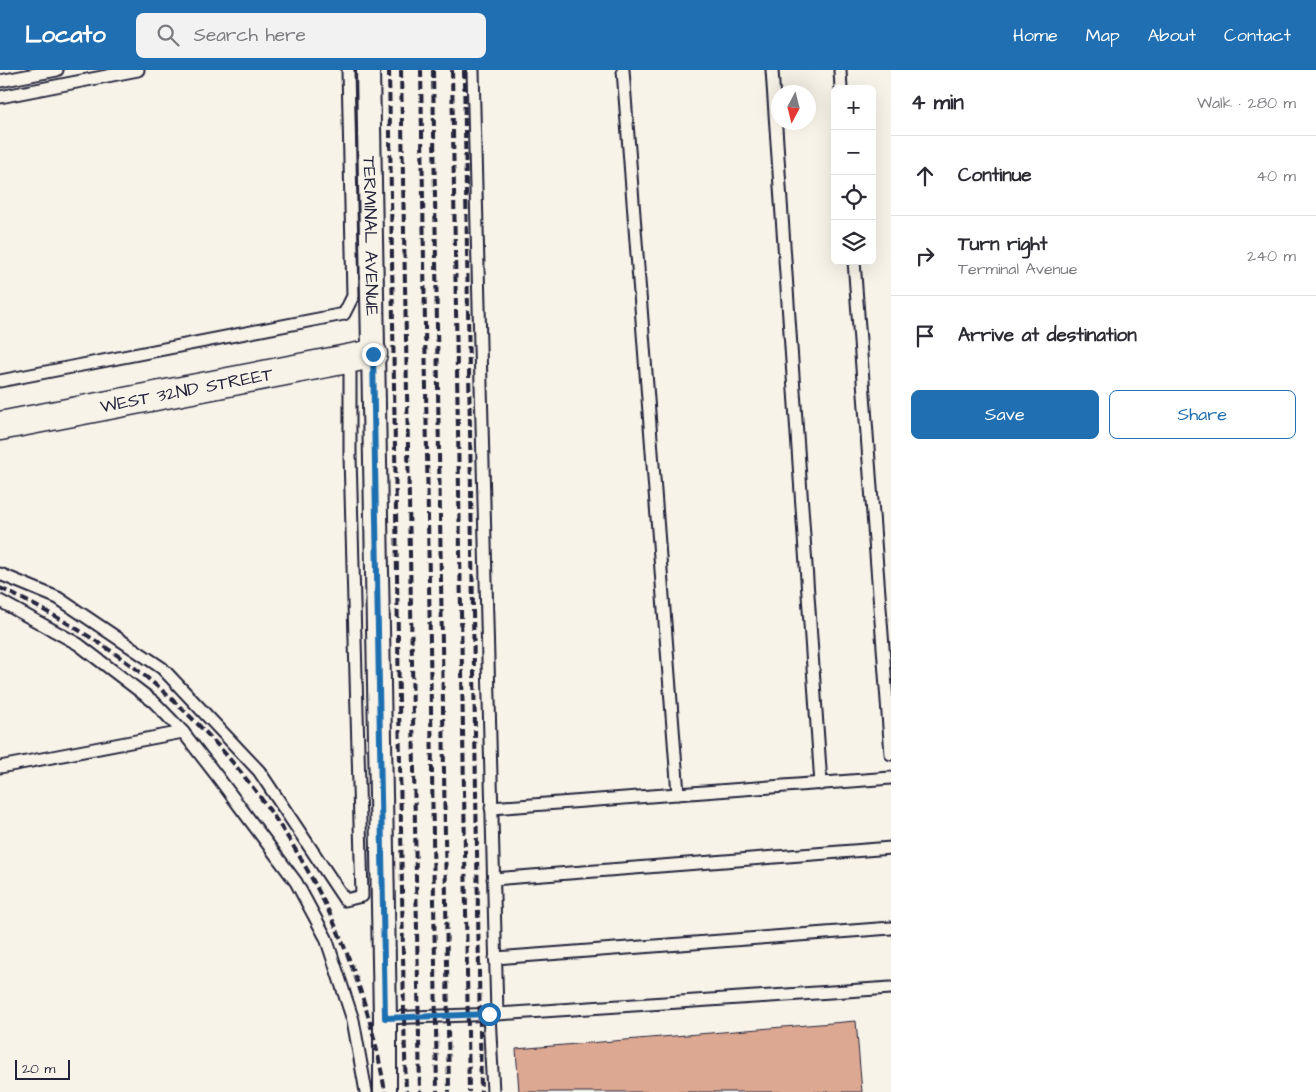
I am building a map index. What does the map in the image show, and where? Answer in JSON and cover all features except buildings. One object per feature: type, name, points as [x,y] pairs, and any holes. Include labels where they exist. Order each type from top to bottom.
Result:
[{"type":"street","name":"TERMINAL AVENUE","points":[[368,70],[361,356],[385,1018],[385,1092]]},
{"type":"street","name":"WEST 32ND STREET","points":[[0,426],[361,356]]},
{"type":"lane","points":[[0,81],[57,70]]},
{"type":"lane","points":[[0,96],[138,70]]},
{"type":"lane","points":[[0,381],[344,314],[353,296],[348,70]]},
{"type":"lane","points":[[473,70],[495,958],[493,1092]]},
{"type":"lane","points":[[623,70],[678,794]]},
{"type":"lane","points":[[772,70],[820,784]]},
{"type":"lane","points":[[840,70],[841,85]]},
{"type":"lane","points":[[854,265],[891,754]]},
{"type":"lane","points":[[0,574],[58,598],[162,668],[259,771],[345,900],[362,896],[350,456],[361,356]]},
{"type":"lane","points":[[0,601],[78,644],[154,702],[183,732],[217,776],[296,882],[326,938],[353,1020],[366,1092]]},
{"type":"lane","points":[[0,767],[183,732]]},
{"type":"lane","points":[[491,808],[891,778]]},
{"type":"lane","points":[[493,879],[891,848]]},
{"type":"lane","points":[[495,958],[891,928]]},
{"type":"lane","points":[[385,1018],[493,1014],[891,988]]},
{"type":"railway","points":[[389,70],[406,1092]]},
{"type":"railway","points":[[401,70],[420,1092]]},
{"type":"railway","points":[[421,70],[437,1092]]},
{"type":"railway","points":[[433,70],[449,1092]]},
{"type":"railway","points":[[452,70],[469,1092]]},
{"type":"railway","points":[[464,70],[481,1092]]},
{"type":"railway","points":[[0,588],[75,628],[145,676],[191,717],[232,762],[270,811],[303,862],[331,917],[354,973],[372,1032],[385,1092]]},
{"type":"route","points":[[373,354],[385,1018],[489,1014]]}]
